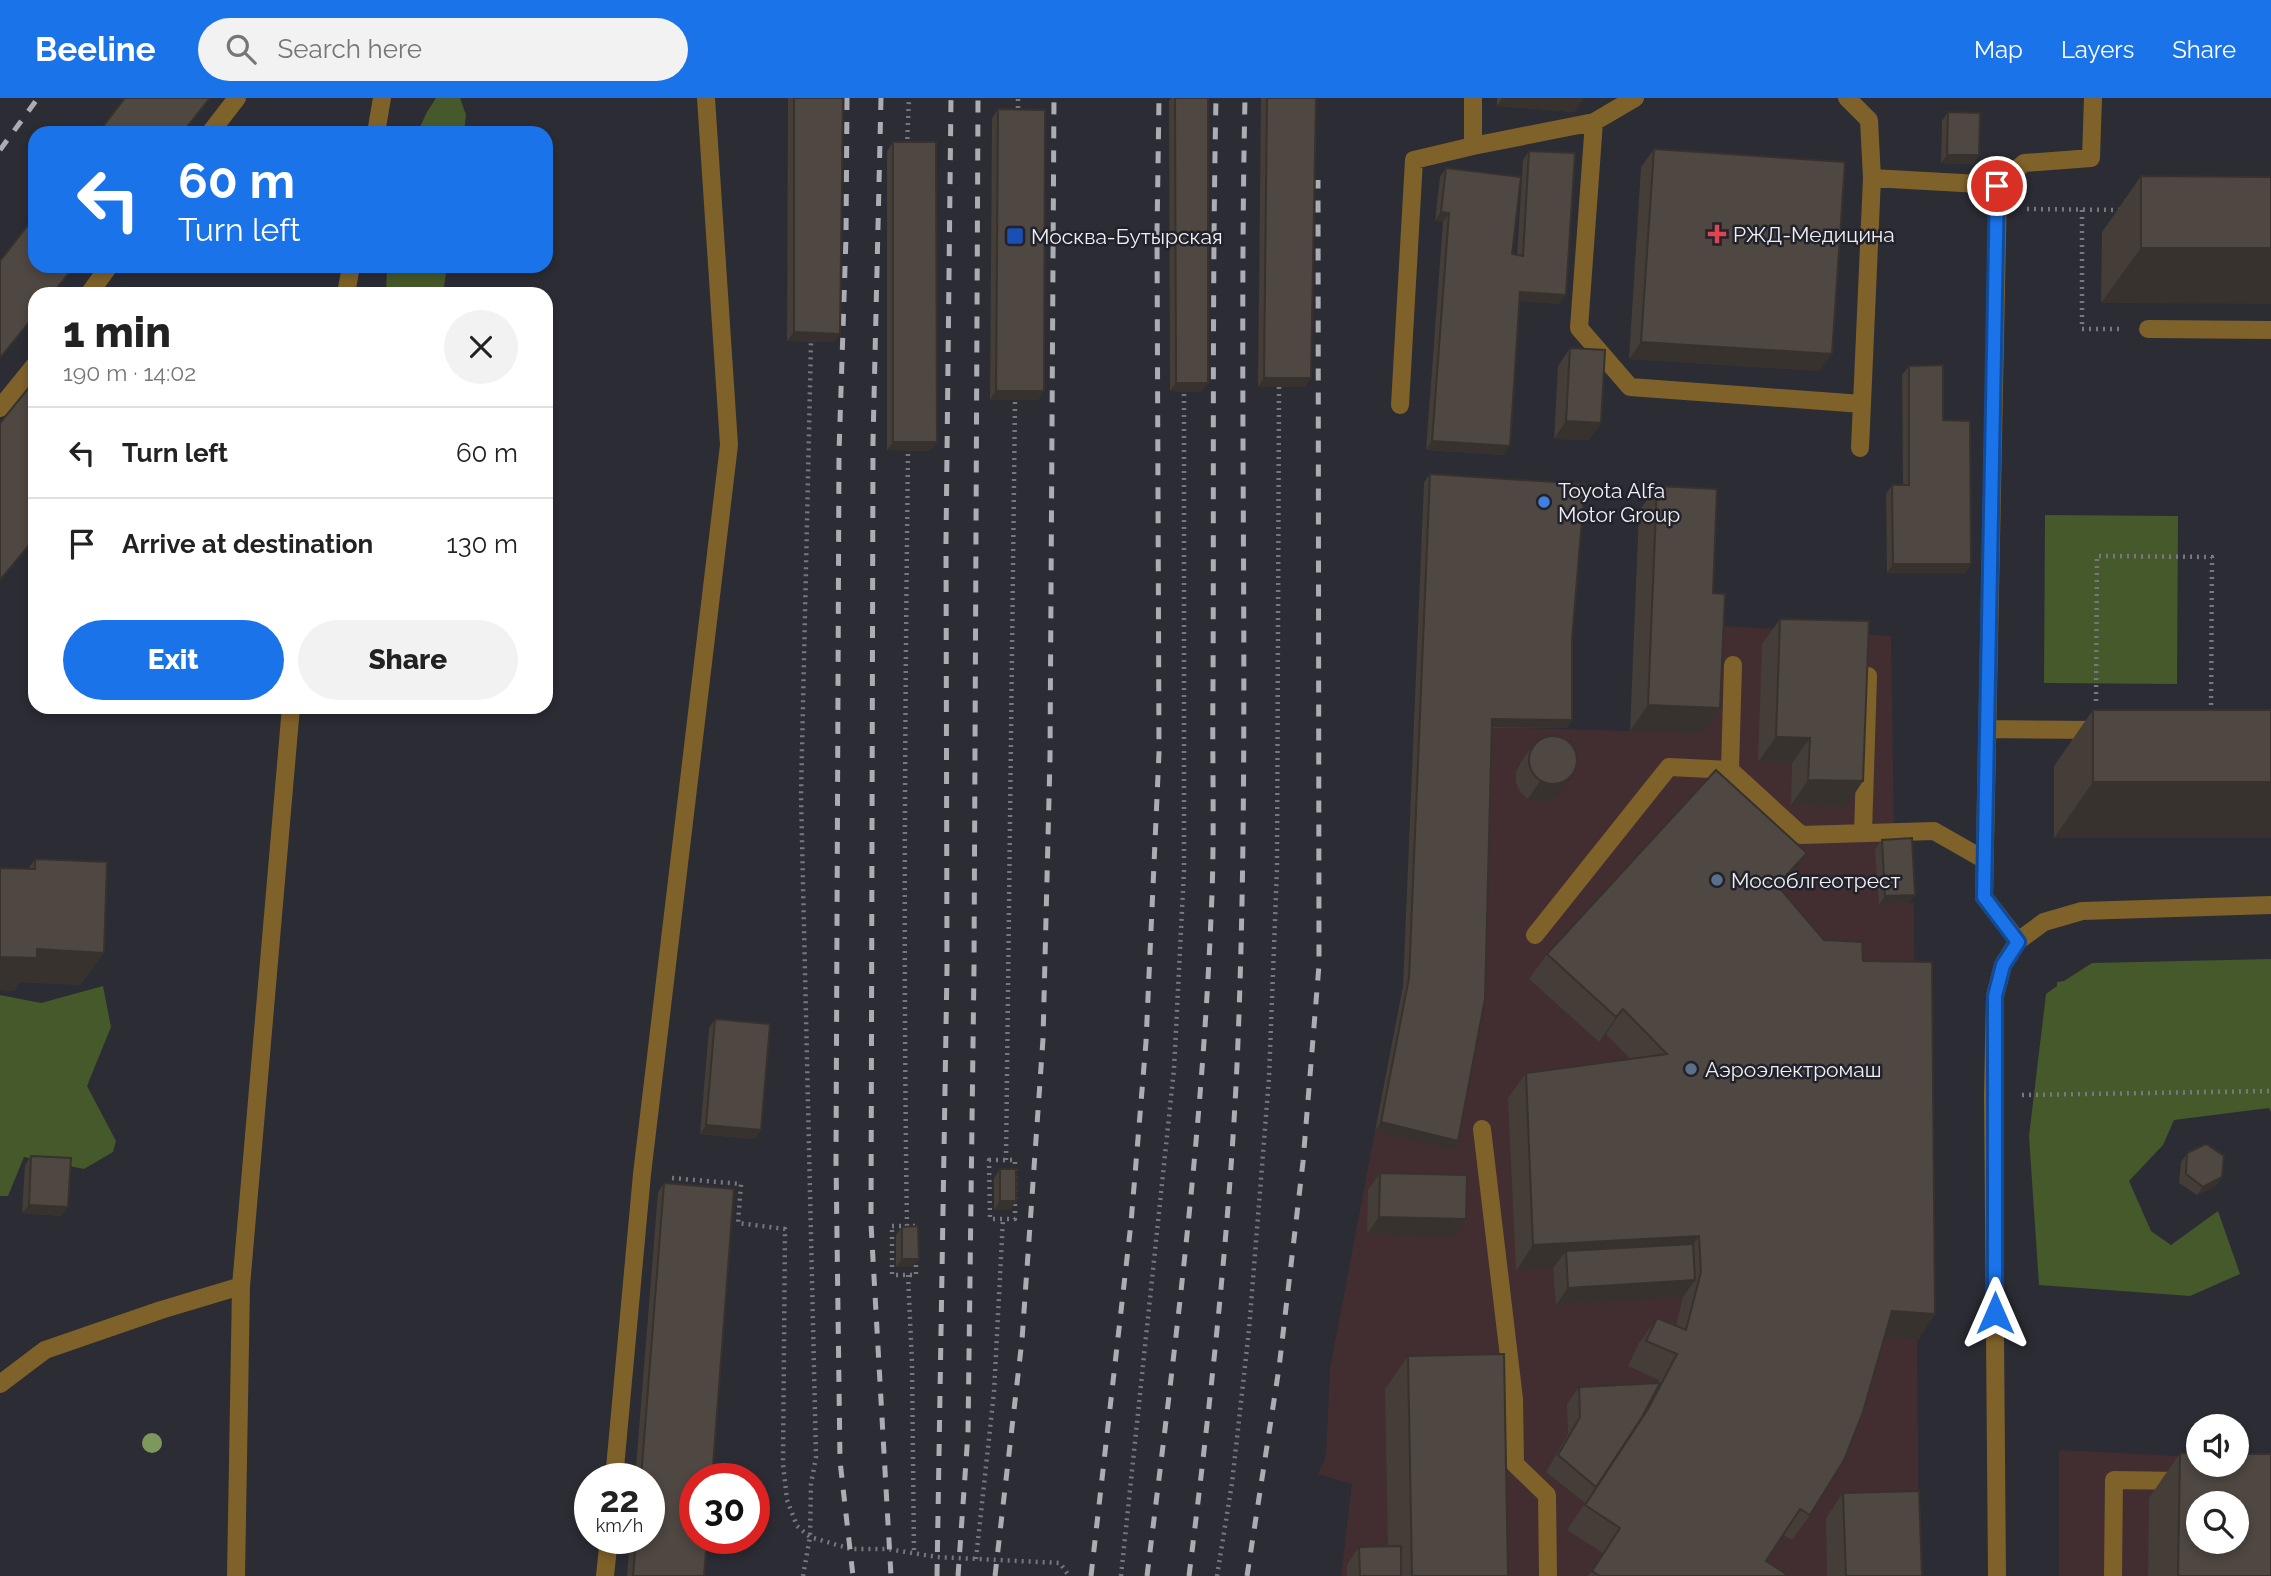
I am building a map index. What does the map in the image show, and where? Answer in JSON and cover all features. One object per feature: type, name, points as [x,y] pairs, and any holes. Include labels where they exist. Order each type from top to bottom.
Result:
[{"type":"street","points":[[215,126],[237,98]]},
{"type":"street","points":[[377,126],[383,98]]},
{"type":"street","points":[[615,1463],[642,1174],[729,445],[706,98]]},
{"type":"street","points":[[1473,98],[1473,146]]},
{"type":"street","points":[[1400,405],[1414,160],[1594,122],[1635,98]]},
{"type":"street","points":[[1847,98],[1869,120],[1872,178],[1860,448]]},
{"type":"street","points":[[1872,178],[1997,186],[2024,163],[2091,158],[2093,98]]},
{"type":"street","points":[[1594,122],[1579,328],[1630,387],[1862,404]]},
{"type":"street","points":[[1997,186],[1984,897],[2018,942]]},
{"type":"street","points":[[2148,329],[2271,330]]},
{"type":"street","points":[[0,408],[28,374]]},
{"type":"street","points":[[1730,770],[1733,665]]},
{"type":"street","points":[[1863,833],[1868,677]]},
{"type":"street","points":[[236,1576],[242,1286],[290,714]]},
{"type":"street","points":[[1987,729],[2122,730]]},
{"type":"street","points":[[1535,935],[1669,767],[1730,770],[1801,835],[1934,831],[1985,860]]},
{"type":"street","points":[[1997,1576],[1993,1095],[1995,996],[2003,965],[2018,942],[2044,922],[2082,911],[2271,905]]},
{"type":"street","points":[[1482,1129],[1514,1399],[1515,1464],[1547,1495],[1548,1576]]},
{"type":"street","points":[[0,1384],[45,1350],[161,1310],[242,1286]]},
{"type":"street","points":[[2113,1576],[2114,1480],[2206,1482]]},
{"type":"street","points":[[606,1576],[608,1554]]},
{"type":"path","points":[[907,151],[909,98]]},
{"type":"path","points":[[1018,98],[1018,118]]},
{"type":"path","points":[[1997,209],[2136,210]]},
{"type":"path","points":[[2082,210],[2082,329],[2148,329]]},
{"type":"path","points":[[803,1576],[810,1537],[811,1484],[816,1457],[801,796],[811,342]]},
{"type":"path","points":[[1217,1576],[1232,1483],[1249,1330],[1269,1078],[1277,868],[1279,386]]},
{"type":"path","points":[[1121,1576],[1174,1069],[1184,871],[1184,391]]},
{"type":"path","points":[[1006,1160],[1015,400]]},
{"type":"path","points":[[907,1226],[904,789],[908,450]]},
{"type":"path","points":[[2096,730],[2097,556],[2212,557],[2211,717]]},
{"type":"path","points":[[1993,1095],[2271,1091]]},
{"type":"path","points":[[989,1160],[1006,1160],[1015,1160],[1016,1219],[990,1219],[989,1160]]},
{"type":"path","points":[[642,1174],[741,1184],[738,1223],[785,1229],[783,1464],[787,1500],[797,1526],[810,1537],[850,1549],[888,1549],[976,1559],[1060,1563],[1069,1576]]},
{"type":"path","points":[[976,1559],[994,1392],[1003,1219]]},
{"type":"path","points":[[892,1226],[907,1226],[916,1226],[916,1275],[892,1275],[892,1226]]},
{"type":"path","points":[[908,1275],[912,1363],[914,1553]]},
{"type":"shaded area","name":"Аэроэлектромаш","points":[[1707,625],[1891,636],[1894,833],[1909,903],[1914,903],[1919,1576],[1341,1576],[1352,1484],[1318,1474],[1326,1456],[1330,1369],[1375,1131],[1452,1149],[1479,1008],[1486,727],[1702,733]]},
{"type":"shaded area","points":[[2059,1450],[2186,1456],[2186,1477],[2240,1477],[2244,1491],[2186,1491],[2186,1554],[2249,1554],[2249,1506],[2271,1576],[2059,1576]]},
{"type":"green space","points":[[436,98],[460,98],[466,115],[465,126],[420,126]]},
{"type":"green space","points":[[387,273],[446,273],[444,287],[386,287]]},
{"type":"green space","points":[[2045,515],[2178,516],[2177,684],[2044,683]]},
{"type":"green space","points":[[2271,959],[2271,1112],[2269,1108],[2174,1120],[2163,1145],[2129,1181],[2151,1231],[2171,1245],[2218,1211],[2240,1274],[2190,1296],[2039,1285],[2029,1136],[2046,994],[2057,986],[2057,982],[2064,981],[2092,963]]},
{"type":"green space","points":[[103,986],[111,1027],[87,1086],[116,1141],[113,1152],[84,1169],[24,1157],[8,1196],[0,1196],[0,995],[41,1003]]},
{"type":"building","points":[[125,98],[210,98],[188,126],[103,126]]},
{"type":"building","points":[[794,98],[843,98],[840,334],[794,332]]},
{"type":"building","points":[[1175,98],[1208,98],[1208,383],[1176,383]]},
{"type":"building","points":[[1267,98],[1316,98],[1311,378],[1264,378]]},
{"type":"building","points":[[998,109],[1045,110],[1044,391],[996,391]]},
{"type":"building","points":[[1948,112],[1980,113],[1979,155],[1947,155]]},
{"type":"building","points":[[893,142],[936,142],[937,442],[893,442]]},
{"type":"building","points":[[1654,149],[1845,162],[1832,354],[1641,342]]},
{"type":"building","points":[[1529,151],[1575,153],[1566,295],[1520,292],[1510,446],[1432,441],[1449,213],[1441,212],[1446,168],[1521,177],[1512,254],[1523,256]]},
{"type":"building","points":[[2141,176],[2271,177],[2271,248],[2141,248]]},
{"type":"building","points":[[28,225],[28,273],[69,273],[58,287],[28,287],[28,324],[0,358],[0,261]]},
{"type":"building","points":[[1570,348],[1605,350],[1601,423],[1566,421]]},
{"type":"building","points":[[1943,365],[1943,420],[1970,421],[1971,564],[1893,564],[1892,485],[1909,485],[1909,366]]},
{"type":"building","points":[[28,389],[28,546],[0,580],[0,423]]},
{"type":"building","points":[[1430,474],[1585,484],[1572,639],[1572,720],[1492,719],[1485,999],[1458,1141],[1381,1122],[1409,978]]},
{"type":"building","points":[[1657,486],[1717,489],[1713,593],[1725,594],[1720,708],[1648,705]]},
{"type":"building","points":[[1780,619],[1869,621],[1863,781],[1808,780],[1810,738],[1776,737]]},
{"type":"building","points":[[2093,710],[2271,710],[2271,782],[2093,782]]},
{"type":"building","points":[[1553,736],[1570,743],[1577,760],[1570,777],[1553,784],[1536,777],[1529,760],[1536,743]]},
{"type":"building","points":[[1716,770],[1807,853],[1777,885],[1824,940],[1862,942],[1863,961],[1932,962],[1935,1314],[1892,1311],[1863,1412],[1844,1460],[1810,1515],[1800,1509],[1766,1561],[1789,1576],[1600,1576],[1592,1571],[1620,1528],[1585,1505],[1648,1409],[1677,1354],[1646,1341],[1657,1318],[1686,1330],[1701,1272],[1699,1236],[1533,1245],[1526,1073],[1667,1054],[1623,1009],[1616,1017],[1547,954]]},
{"type":"building","points":[[1912,838],[1915,895],[1885,896],[1882,840]]},
{"type":"building","points":[[35,859],[107,862],[104,953],[37,949],[37,958],[0,957],[0,868],[35,869]]},
{"type":"building","points":[[715,1019],[770,1024],[761,1130],[706,1125]]},
{"type":"building","points":[[2206,1144],[2224,1156],[2222,1177],[2203,1187],[2186,1174],[2187,1153]]},
{"type":"building","points":[[31,1156],[71,1158],[68,1207],[29,1205]]},
{"type":"building","points":[[1000,1169],[1016,1169],[1016,1201],[1000,1201]]},
{"type":"building","points":[[1380,1173],[1467,1175],[1466,1219],[1379,1217]]},
{"type":"building","points":[[664,1183],[734,1189],[713,1463],[679,1463],[679,1554],[706,1554],[704,1576],[633,1576],[635,1554],[665,1554],[665,1463],[642,1463]]},
{"type":"building","points":[[918,1226],[919,1259],[902,1259],[902,1227]]},
{"type":"building","points":[[1693,1244],[1695,1280],[1568,1288],[1566,1251]]},
{"type":"building","points":[[1504,1354],[1508,1576],[1412,1576],[1408,1356]]},
{"type":"building","points":[[1660,1383],[1642,1417],[1596,1487],[1558,1455],[1580,1417],[1579,1387]]},
{"type":"building","points":[[2180,1453],[2186,1453],[2186,1477],[2249,1477],[2249,1454],[2271,1454],[2271,1576],[2178,1576]]},
{"type":"building","points":[[1919,1491],[1922,1576],[1846,1576],[1843,1493]]},
{"type":"building","points":[[1401,1546],[1401,1576],[1360,1576],[1359,1547]]},
{"type":"railway","points":[[0,150],[38,98]]},
{"type":"railway","points":[[847,98],[846,237],[839,452],[836,1161],[840,1461],[853,1576]]},
{"type":"railway","points":[[881,98],[873,441],[871,1224],[891,1576]]},
{"type":"railway","points":[[937,1576],[947,968],[946,542],[951,98]]},
{"type":"railway","points":[[958,1576],[968,1433],[974,967],[978,98]]},
{"type":"railway","points":[[995,1576],[1022,1340],[1043,1039],[1050,758],[1054,98]]},
{"type":"railway","points":[[1091,1576],[1131,1223],[1146,1042],[1159,753],[1159,98]]},
{"type":"railway","points":[[1147,1576],[1194,1164],[1211,917],[1216,98]]},
{"type":"railway","points":[[1189,1576],[1218,1321],[1237,1065],[1243,823],[1245,98]]},
{"type":"railway","points":[[1247,1576],[1279,1368],[1303,1162],[1319,965],[1318,180]]},
{"type":"place","name":"РЖД-Медицина","points":[[1717,234]]},
{"type":"place","name":"Москва-Бутырская","points":[[1015,236]]},
{"type":"place","name":"Toyota Alfa Motor Group","points":[[1544,502]]},
{"type":"place","name":"Мособлгеотрест","points":[[1717,880]]},
{"type":"place","name":"Аэроэлектромаш","points":[[1691,1069]]},
{"type":"route","points":[[1995,1313],[1995,996],[2003,965],[2018,942],[1984,897],[1997,186]]}]
